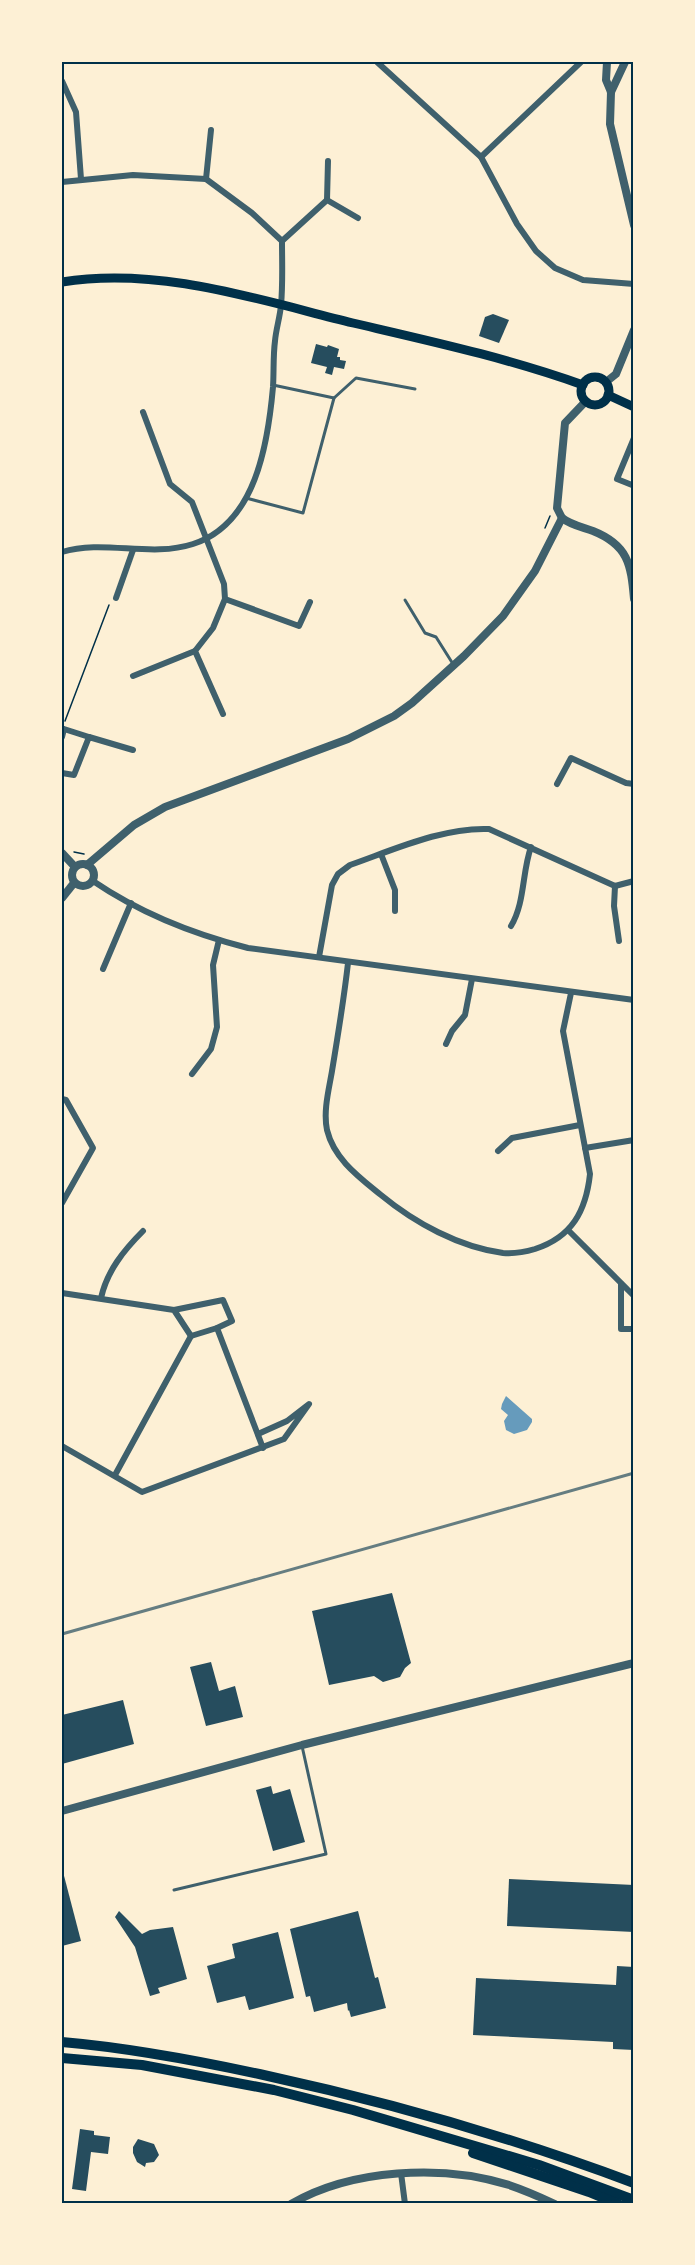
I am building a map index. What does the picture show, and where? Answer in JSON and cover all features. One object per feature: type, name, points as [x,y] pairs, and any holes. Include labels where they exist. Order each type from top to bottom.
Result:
[{"type":"highway","points":[[62,2042],[186,2060],[328,2089],[489,2133],[633,2183]]},
{"type":"highway","points":[[62,2058],[142,2065],[274,2090],[539,2165],[633,2200]]},
{"type":"highway","points":[[372,2116],[406,2131],[589,2192],[618,2204]]},
{"type":"main road","points":[[62,282],[88,277],[157,279],[253,297],[495,357],[583,385]]},
{"type":"main road","points":[[589,378],[603,379],[606,382],[608,395],[605,400],[598,404],[586,401],[582,393],[583,385],[589,378]]},
{"type":"main road","points":[[608,395],[633,407]]},
{"type":"street","points":[[377,62],[482,157],[517,224],[536,251],[555,268],[583,280],[633,284]]},
{"type":"street","points":[[482,157],[581,62]]},
{"type":"street","points":[[607,62],[606,80],[610,92],[610,123],[633,225]]},
{"type":"street","points":[[610,92],[625,62]]},
{"type":"street","points":[[62,81],[76,112],[81,179]]},
{"type":"street","points":[[206,179],[211,130]]},
{"type":"street","points":[[62,552],[96,547],[133,550],[169,549],[193,544],[207,538],[226,524],[246,498],[265,443],[273,385],[274,340],[281,305],[282,241],[327,200],[328,161]]},
{"type":"street","points":[[62,182],[133,176],[206,179],[252,213],[282,241]]},
{"type":"street","points":[[327,200],[358,218]]},
{"type":"street","points":[[606,382],[616,374],[633,330]]},
{"type":"street","points":[[586,401],[565,423],[557,508],[562,518],[609,538],[616,544],[629,562],[633,598]]},
{"type":"street","points":[[133,676],[195,651],[213,628],[225,599],[224,584],[192,502],[170,484],[142,412]]},
{"type":"street","points":[[632,485],[617,478],[633,438]]},
{"type":"street","points":[[87,865],[134,825],[165,807],[348,739],[394,716],[412,703],[503,616],[536,571],[562,518]]},
{"type":"street","points":[[116,598],[133,550]]},
{"type":"street","points":[[225,599],[299,626],[310,602]]},
{"type":"street","points":[[195,651],[223,714]]},
{"type":"street","points":[[62,737],[64,729],[133,750]]},
{"type":"street","points":[[62,773],[74,775],[88,737]]},
{"type":"street","points":[[557,784],[571,758],[633,784]]},
{"type":"street","points":[[319,957],[332,885],[338,874],[350,865],[381,854],[468,828],[489,829],[615,886],[633,880]]},
{"type":"street","points":[[512,926],[518,915],[525,861],[531,847]]},
{"type":"street","points":[[62,853],[75,867]]},
{"type":"street","points":[[381,854],[394,890],[395,911]]},
{"type":"street","points":[[81,864],[87,865],[94,874],[93,881],[84,887],[74,883],[71,876],[75,867],[81,864]]},
{"type":"street","points":[[93,881],[166,922],[248,948],[633,1000]]},
{"type":"street","points":[[62,898],[74,883]]},
{"type":"street","points":[[615,886],[614,906],[619,941]]},
{"type":"street","points":[[103,969],[131,903]]},
{"type":"street","points":[[192,1074],[211,1049],[217,1027],[213,965],[219,940]]},
{"type":"street","points":[[348,963],[327,1104],[327,1129],[336,1154],[358,1177],[402,1212],[462,1243],[505,1253],[525,1252],[551,1244],[568,1230],[581,1211],[588,1194],[590,1174],[562,1031],[570,993]]},
{"type":"street","points":[[446,1044],[452,1031],[465,1015],[472,979]]},
{"type":"street","points":[[62,1099],[66,1100],[93,1148],[62,1203]]},
{"type":"street","points":[[498,1151],[512,1138],[580,1125]]},
{"type":"street","points":[[585,1148],[633,1141]]},
{"type":"street","points":[[568,1230],[633,1296]]},
{"type":"street","points":[[101,1298],[104,1287],[123,1251],[143,1231]]},
{"type":"street","points":[[621,1284],[621,1329],[633,1329]]},
{"type":"street","points":[[62,1293],[174,1310],[223,1300],[232,1321],[191,1336],[115,1475]]},
{"type":"street","points":[[174,1310],[191,1336]]},
{"type":"street","points":[[217,1328],[263,1448]]},
{"type":"street","points":[[62,1446],[142,1492],[284,1439],[309,1404],[287,1421],[258,1434]]},
{"type":"street","points":[[62,1811],[302,1745],[633,1663]]},
{"type":"street","points":[[291,2204],[308,2194],[344,2181],[401,2173],[460,2174],[508,2185],[555,2204]]},
{"type":"street","points":[[401,2173],[405,2204]]},
{"type":"lane","points":[[246,498],[303,513],[334,398],[356,378],[415,389]]},
{"type":"lane","points":[[273,385],[334,398]]},
{"type":"lane","points":[[405,600],[425,633],[436,637],[454,665]]},
{"type":"lane","points":[[174,1890],[326,1854],[302,1745]]},
{"type":"path","points":[[544,532],[549,516],[557,508]]},
{"type":"path","points":[[64,729],[110,603],[116,598]]},
{"type":"path","points":[[71,850],[84,854],[89,852]]},
{"type":"water","points":[[506,1396],[532,1419],[527,1430],[514,1434],[506,1430],[504,1421],[508,1415],[501,1409]]},
{"type":"building","points":[[493,314],[509,320],[499,343],[479,336],[485,317]]},
{"type":"building","points":[[316,344],[339,349],[337,357],[346,361],[344,369],[334,367],[332,375],[325,373],[327,367],[311,363]]},
{"type":"building","points":[[392,1593],[411,1663],[400,1677],[383,1682],[374,1676],[329,1685],[312,1611]]},
{"type":"building","points":[[211,1662],[219,1691],[235,1686],[243,1717],[206,1726],[190,1667]]},
{"type":"building","points":[[123,1700],[134,1744],[62,1764],[62,1715]]},
{"type":"building","points":[[271,1786],[273,1794],[290,1789],[305,1842],[273,1851],[256,1790]]},
{"type":"building","points":[[62,1868],[81,1941],[62,1946]]},
{"type":"building","points":[[509,1879],[634,1885],[634,1932],[507,1926]]},
{"type":"building","points":[[119,1911],[142,1934],[150,1930],[173,1927],[187,1979],[158,1988],[160,1993],[150,1996],[135,1947],[115,1917]]},
{"type":"building","points":[[358,1911],[375,1978],[378,1977],[386,2008],[351,2017],[347,2003],[314,2012],[310,1996],[306,1997],[290,1929]]},
{"type":"building","points":[[278,1932],[294,1998],[249,2010],[245,1996],[217,2003],[207,1966],[235,1958],[232,1944]]},
{"type":"building","points":[[617,1966],[634,1967],[634,2050],[613,2049],[613,2042],[473,2035],[476,1978],[616,1985]]},
{"type":"building","points":[[80,2129],[94,2131],[94,2135],[110,2137],[108,2154],[91,2152],[86,2191],[72,2189]]},
{"type":"building","points":[[138,2139],[154,2144],[159,2155],[154,2162],[146,2163],[145,2167],[137,2162],[133,2153],[133,2147]]},
{"type":"railway","points":[[62,1634],[634,1473]]}]
